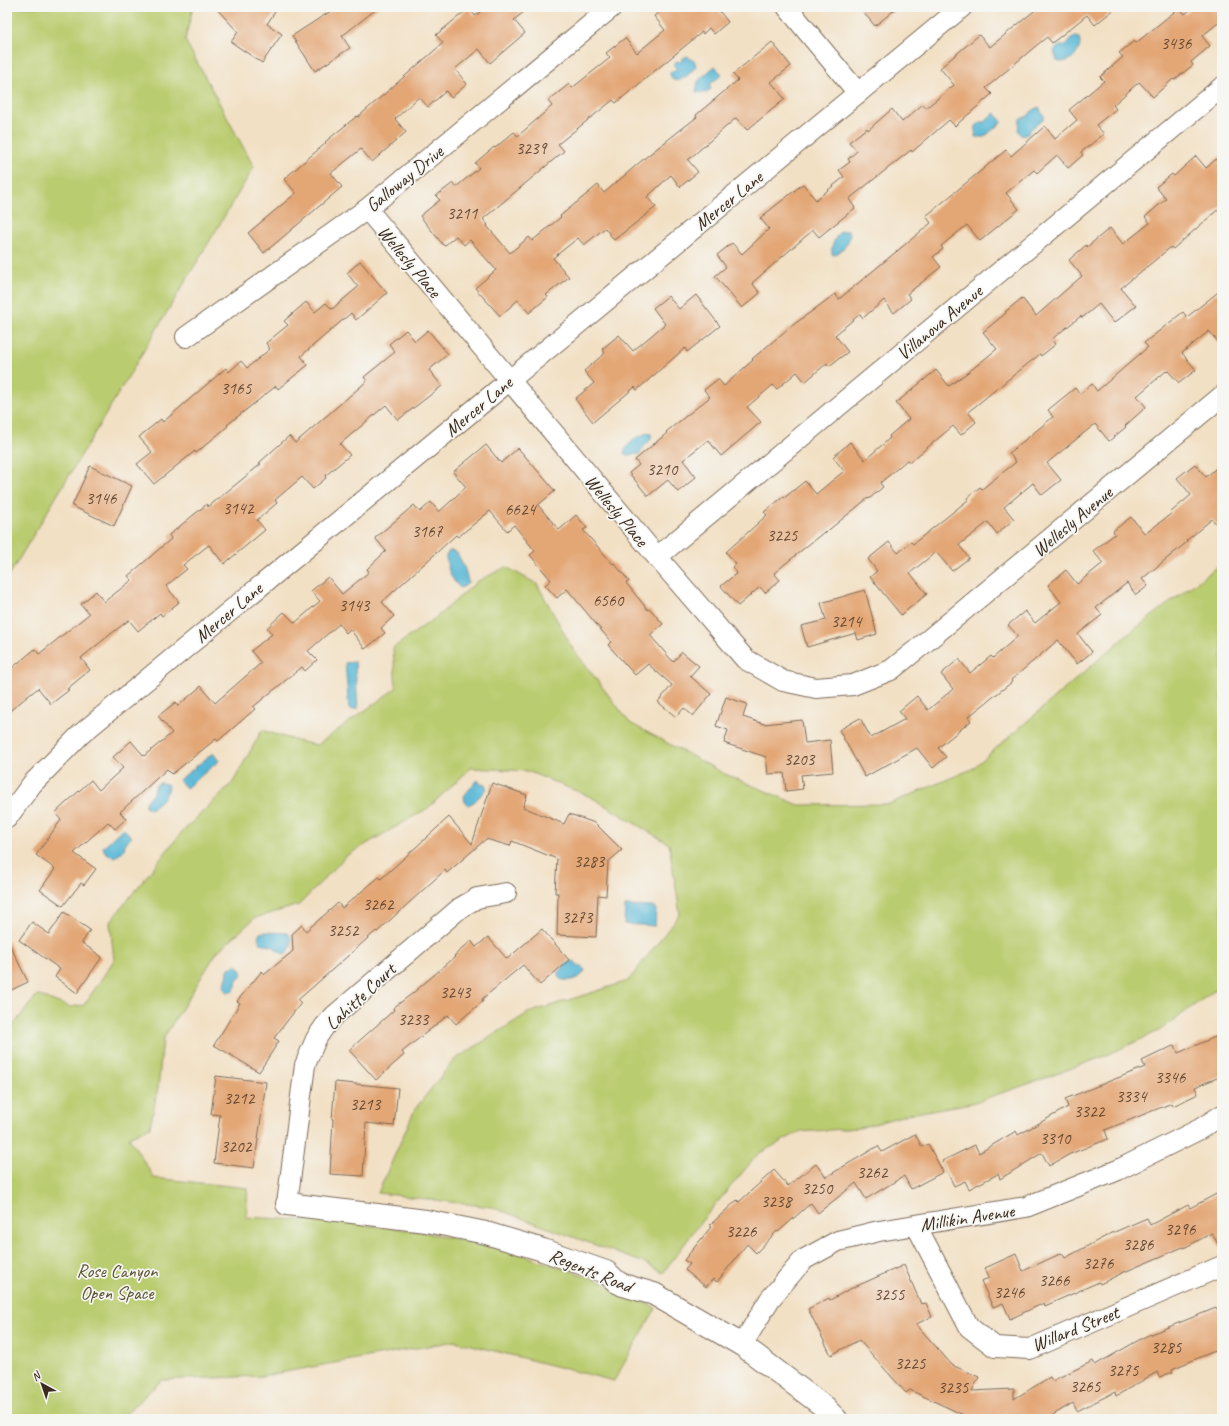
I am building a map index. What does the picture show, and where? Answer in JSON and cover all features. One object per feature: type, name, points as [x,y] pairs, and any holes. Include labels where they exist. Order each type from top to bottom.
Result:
[{"type":"street","name":"Galloway Drive","points":[[186,337],[367,209],[612,7]]},
{"type":"street","points":[[786,7],[858,93]]},
{"type":"street","name":"Mercer Lane","points":[[7,818],[32,784],[80,734],[962,7]]},
{"type":"street","name":"Villanova Avenue","points":[[656,557],[1222,87]]},
{"type":"street","name":"Wellesly Place","points":[[367,209],[656,557],[745,659],[783,681],[816,688],[853,685],[891,670],[921,646]]},
{"type":"street","name":"Wellesly Avenue","points":[[921,646],[1222,396]]},
{"type":"street","name":"Lahitte Court","points":[[287,1204],[302,1078],[305,1065],[316,1039],[324,1027],[335,1015],[460,908],[477,898],[506,893]]},
{"type":"street","name":"Millikin Avenue","points":[[742,1345],[770,1299],[803,1260],[838,1242],[879,1230],[1026,1207],[1118,1170],[1200,1129],[1222,1115]]},
{"type":"street","name":"Regents Road","points":[[287,1204],[426,1221],[486,1233],[543,1250],[606,1272],[617,1282],[654,1294],[742,1345],[823,1406],[836,1419]]},
{"type":"street","name":"Willard Street","points":[[916,1225],[968,1327],[995,1347],[1030,1349],[1222,1266]]},
{"type":"green space","points":[[7,7],[193,7],[185,40],[254,167],[7,579]]},
{"type":"green space","name":"Rose Canyon Open Space","points":[[1222,563],[1222,985],[1159,1031],[1105,1056],[972,1103],[909,1114],[859,1128],[799,1132],[758,1154],[700,1223],[663,1273],[647,1264],[491,1207],[378,1193],[415,1109],[454,1060],[528,1013],[628,981],[680,914],[669,844],[591,797],[527,771],[471,768],[428,808],[346,856],[299,905],[255,918],[217,952],[163,1039],[158,1088],[150,1127],[129,1137],[154,1178],[248,1188],[246,1217],[340,1222],[418,1231],[511,1251],[598,1280],[656,1308],[614,1381],[455,1341],[263,1376],[162,1380],[120,1419],[7,1419],[7,1033],[37,995],[70,1007],[84,1005],[114,960],[110,922],[181,833],[233,782],[262,730],[301,742],[317,745],[396,688],[393,648],[439,615],[478,581],[506,567],[537,584],[573,649],[630,723],[725,774],[799,805],[889,804],[972,769],[1127,635]]},
{"type":"water","points":[[1072,38],[1079,38],[1080,43],[1074,56],[1066,61],[1057,61],[1054,51],[1055,49],[1059,46],[1066,45]]},
{"type":"water","points":[[687,56],[695,62],[696,66],[682,79],[677,81],[674,80],[671,78],[670,72],[677,69],[674,66],[676,61],[681,62],[682,59]]},
{"type":"water","points":[[715,66],[722,75],[709,85],[711,89],[705,93],[696,92],[698,81]]},
{"type":"water","points":[[1038,107],[1044,115],[1044,118],[1031,129],[1028,134],[1022,136],[1018,130],[1020,119],[1028,116]]},
{"type":"water","points":[[995,113],[1002,122],[984,137],[975,137],[976,126],[981,122],[985,122]]},
{"type":"water","points":[[849,231],[850,234],[846,245],[834,255],[832,254],[836,237],[840,232]]},
{"type":"water","points":[[647,433],[651,434],[651,439],[640,454],[626,455],[624,453],[625,449],[633,440]]},
{"type":"water","points":[[449,551],[457,553],[467,575],[468,583],[460,588],[454,581],[448,569],[446,556]]},
{"type":"water","points":[[355,662],[358,709],[349,709],[345,663]]},
{"type":"water","points":[[213,753],[219,761],[186,788],[179,780]]},
{"type":"water","points":[[476,781],[479,781],[481,785],[485,784],[487,789],[474,802],[468,805],[465,802],[464,796]]},
{"type":"water","points":[[160,783],[167,784],[169,789],[164,797],[151,809],[145,806],[145,803],[153,793],[156,785]]},
{"type":"water","points":[[123,828],[132,837],[125,844],[124,850],[115,858],[105,852],[103,847]]},
{"type":"water","points":[[625,906],[656,907],[655,926],[624,924]]},
{"type":"water","points":[[264,932],[288,933],[291,938],[291,947],[286,954],[283,954],[274,947],[260,943],[258,935]]},
{"type":"water","points":[[573,961],[585,970],[581,976],[567,980],[560,979],[558,972],[569,962]]},
{"type":"water","points":[[236,965],[240,968],[242,974],[237,979],[236,986],[233,991],[229,993],[225,989],[224,984],[229,968]]},
{"type":"building","points":[[215,7],[278,7],[267,24],[282,34],[262,63],[231,42],[238,32]]},
{"type":"building","points":[[337,7],[379,7],[342,36],[350,48],[315,71],[292,36]]},
{"type":"building","points":[[486,7],[530,7],[514,20],[525,33],[490,63],[479,49],[455,69],[467,84],[451,98],[446,91],[428,107],[419,97],[395,119],[406,132],[372,162],[361,149],[331,173],[342,187],[264,253],[248,233],[296,193],[284,179],[326,143],[325,142],[357,116],[358,117],[443,43],[436,35],[469,8],[475,16]]},
{"type":"building","points":[[666,7],[716,7],[728,22],[714,34],[709,28],[703,34],[702,32],[616,103],[613,100],[558,144],[564,151],[483,219],[488,225],[487,226],[510,253],[529,237],[532,241],[598,185],[604,193],[646,157],[697,117],[696,115],[738,80],[733,74],[772,42],[791,66],[771,82],[785,99],[747,130],[736,118],[688,160],[698,172],[680,187],[671,175],[647,197],[656,207],[614,240],[605,228],[584,245],[578,238],[553,258],[569,277],[546,295],[548,297],[529,313],[518,300],[500,316],[475,288],[496,270],[470,240],[464,245],[456,236],[444,246],[420,216],[440,200],[436,196],[453,183],[456,187],[479,168],[475,163],[494,147],[495,148],[514,132],[518,136],[552,106],[548,101],[569,84],[572,88],[610,58],[606,53],[625,38],[637,53],[665,30],[654,16]]},
{"type":"building","points":[[859,7],[898,7],[875,26]]},
{"type":"building","points":[[1039,7],[1117,7],[1095,25],[1087,15],[1052,43],[1047,37],[1037,45],[986,88],[992,94],[955,126],[949,120],[912,152],[911,150],[849,199],[855,208],[819,237],[813,230],[752,283],[760,293],[742,308],[715,276],[726,267],[717,255],[732,243],[742,254],[769,229],[760,218],[803,184],[816,200],[844,177],[839,170],[850,162],[848,159],[857,151],[849,142],[867,128],[868,130],[892,109],[902,122],[923,104],[926,108],[954,85],[940,68],[979,35],[990,47]]},
{"type":"building","points":[[1194,7],[1222,7],[1222,20],[1202,36],[1210,46],[1191,62],[1193,65],[1174,80],[1173,79],[1153,97],[1139,82],[1113,105],[1116,109],[1096,125],[1104,134],[1081,152],[1083,155],[1068,168],[1057,155],[1037,173],[1034,170],[1006,193],[1019,209],[980,241],[967,225],[941,246],[943,249],[933,257],[941,267],[907,294],[911,299],[894,313],[884,300],[863,318],[860,314],[835,335],[848,352],[829,366],[827,363],[805,382],[797,372],[777,389],[773,385],[747,407],[761,422],[721,456],[708,440],[683,460],[696,477],[678,492],[668,480],[648,496],[629,473],[639,465],[635,460],[667,433],[666,432],[710,397],[704,390],[718,379],[724,386],[753,360],[752,359],[789,328],[835,294],[839,299],[931,223],[926,216],[1006,150],[1011,156],[1045,126],[1055,139],[1077,120],[1069,110],[1104,81],[1100,77],[1123,57],[1119,53],[1134,41],[1136,43],[1179,8],[1185,14]]},
{"type":"building","points":[[1222,154],[1222,206],[1173,249],[1171,247],[1121,288],[1136,306],[1114,323],[1099,304],[1082,318],[1081,316],[1052,339],[1056,344],[1041,356],[1040,354],[968,412],[976,422],[961,435],[953,426],[910,462],[907,460],[880,483],[883,487],[869,499],[868,498],[825,533],[824,532],[774,573],[780,580],[765,593],[760,587],[738,606],[721,586],[737,573],[732,567],[736,564],[726,552],[767,515],[764,512],[805,481],[816,494],[844,471],[833,457],[850,442],[865,460],[909,419],[896,403],[936,370],[949,386],[971,370],[997,349],[983,332],[1006,313],[1005,312],[1022,298],[1036,316],[1082,276],[1069,260],[1086,245],[1087,247],[1110,228],[1123,244],[1150,223],[1145,217],[1166,199],[1156,187],[1172,174],[1174,176],[1196,156],[1206,168]]},
{"type":"building","points":[[360,261],[387,293],[356,320],[351,313],[301,356],[308,365],[278,389],[276,386],[227,425],[228,426],[196,453],[195,451],[154,484],[137,464],[152,452],[139,437],[161,419],[163,422],[226,368],[229,372],[241,361],[247,368],[270,349],[266,343],[288,325],[284,321],[306,302],[315,312],[326,303],[332,309],[358,287],[347,273]]},
{"type":"building","points":[[1222,289],[1222,347],[1209,331],[1182,353],[1196,370],[1179,383],[1168,371],[1166,371],[1137,396],[1146,407],[1109,441],[1095,424],[1047,463],[1061,480],[1042,495],[1033,483],[1004,507],[1014,519],[997,534],[988,522],[959,545],[969,558],[952,571],[936,552],[910,573],[927,594],[901,615],[870,577],[877,571],[868,559],[889,542],[898,553],[911,542],[913,544],[968,500],[967,498],[980,487],[982,489],[1016,462],[1009,453],[1053,417],[1048,410],[1075,388],[1080,394],[1092,384],[1097,391],[1148,347],[1144,343],[1183,312],[1187,317]]},
{"type":"building","points":[[696,295],[720,326],[687,352],[685,348],[637,390],[635,387],[593,422],[575,399],[594,383],[584,371],[605,353],[602,349],[619,335],[633,351],[665,324],[653,308],[668,296],[679,309]]},
{"type":"building","points":[[406,330],[415,341],[428,330],[448,354],[429,370],[442,386],[398,420],[386,405],[340,444],[350,455],[325,476],[326,478],[313,489],[302,477],[275,500],[277,503],[257,520],[265,530],[224,564],[209,545],[183,565],[187,569],[166,586],[179,602],[162,616],[160,613],[138,631],[129,620],[107,637],[81,658],[90,670],[67,689],[69,690],[51,704],[38,688],[7,713],[7,672],[35,649],[39,654],[89,614],[81,604],[96,591],[104,602],[132,580],[128,576],[171,539],[169,535],[207,504],[208,507],[261,464],[259,463],[289,436],[295,443],[367,381],[364,377],[395,352],[389,344]]},
{"type":"building","points":[[486,445],[501,463],[518,448],[555,491],[538,505],[559,530],[576,515],[587,528],[583,530],[629,581],[626,583],[648,610],[650,609],[663,624],[650,635],[673,662],[682,652],[699,666],[690,676],[711,694],[693,716],[684,708],[676,717],[658,702],[672,685],[648,664],[635,675],[608,645],[611,642],[567,589],[557,598],[545,585],[551,580],[530,555],[535,551],[514,525],[507,531],[490,511],[458,537],[456,535],[382,602],[394,616],[381,628],[385,633],[365,649],[350,629],[346,633],[339,624],[308,651],[317,660],[305,671],[302,667],[253,707],[255,709],[218,741],[216,739],[172,774],[167,769],[120,812],[126,819],[115,829],[108,822],[74,853],[96,869],[84,885],[81,883],[63,906],[40,890],[55,869],[36,855],[61,820],[55,813],[91,780],[99,790],[123,768],[113,757],[131,741],[144,756],[172,733],[158,716],[176,702],[178,706],[201,686],[215,703],[261,663],[251,651],[272,634],[267,628],[284,612],[295,623],[320,601],[311,591],[328,577],[342,594],[369,572],[367,569],[386,551],[375,538],[414,505],[420,512],[431,502],[439,512],[466,487],[453,472]]},
{"type":"building","points":[[1222,463],[1222,531],[1212,519],[1142,579],[1148,586],[1136,595],[1127,583],[1096,608],[1102,615],[1078,634],[1092,652],[1077,664],[1058,640],[1011,680],[1012,682],[968,717],[971,721],[938,748],[946,757],[933,768],[917,748],[865,777],[839,730],[860,718],[871,738],[905,719],[899,711],[917,696],[928,710],[953,689],[941,674],[959,659],[970,673],[991,656],[993,658],[1018,636],[1008,625],[1025,611],[1035,623],[1061,602],[1048,585],[1066,570],[1077,584],[1103,563],[1093,551],[1115,534],[1113,531],[1131,517],[1145,534],[1172,513],[1171,512],[1191,495],[1177,478],[1195,464],[1206,477]]},
{"type":"building","points":[[90,466],[132,486],[114,526],[72,506]]},
{"type":"building","points":[[865,590],[877,634],[858,640],[856,633],[807,647],[801,626],[826,620],[821,603]]},
{"type":"building","points":[[726,697],[747,704],[743,717],[764,724],[802,720],[805,743],[830,740],[833,772],[801,775],[803,789],[786,791],[784,773],[768,774],[766,757],[724,743],[728,730],[716,726]]},
{"type":"building","points":[[492,783],[527,795],[523,807],[564,824],[569,814],[595,823],[622,850],[608,862],[606,896],[598,895],[596,937],[557,935],[558,893],[555,893],[557,859],[512,841],[510,846],[486,839],[447,873],[445,870],[377,932],[376,931],[298,1000],[301,1003],[274,1038],[279,1041],[259,1072],[214,1045],[240,1003],[237,1001],[262,971],[265,974],[293,951],[292,934],[302,925],[306,931],[338,903],[342,908],[379,877],[381,879],[449,817],[472,844]]},
{"type":"building","points":[[64,912],[90,930],[82,943],[102,957],[77,993],[55,977],[60,969],[19,940],[32,922],[49,934]]},
{"type":"building","points":[[542,929],[569,960],[540,985],[523,965],[482,999],[483,1001],[456,1024],[448,1015],[402,1052],[404,1055],[376,1080],[349,1050],[394,1010],[393,1008],[455,957],[454,956],[471,941],[476,947],[488,937],[507,959]]},
{"type":"building","points":[[7,939],[28,982],[7,992]]},
{"type":"building","points":[[1222,1034],[1222,1076],[1195,1087],[1198,1094],[1173,1106],[1172,1103],[1105,1130],[1108,1139],[1070,1154],[1049,1166],[1042,1153],[1000,1179],[998,1174],[969,1189],[965,1181],[954,1186],[942,1161],[975,1145],[979,1153],[1016,1131],[1018,1135],[1068,1107],[1065,1099],[1145,1067],[1142,1061],[1175,1045],[1178,1053]]},
{"type":"building","points":[[216,1076],[266,1082],[254,1168],[214,1163],[220,1115],[211,1114]]},
{"type":"building","points":[[335,1082],[398,1088],[394,1126],[366,1123],[363,1176],[330,1174]]},
{"type":"building","points":[[915,1134],[922,1147],[928,1144],[943,1172],[911,1189],[904,1176],[866,1199],[856,1183],[818,1213],[811,1203],[778,1232],[777,1231],[756,1253],[747,1244],[717,1282],[713,1279],[706,1287],[685,1270],[690,1264],[684,1260],[711,1227],[710,1225],[737,1200],[739,1202],[774,1170],[788,1186],[816,1164],[826,1177],[878,1146],[882,1152]]},
{"type":"building","points":[[1222,1191],[1222,1252],[1212,1233],[1184,1248],[1183,1247],[1122,1273],[1100,1284],[1099,1282],[1045,1306],[1044,1303],[1010,1319],[1003,1303],[993,1307],[981,1281],[989,1278],[985,1268],[1016,1254],[1023,1271],[1062,1253],[1065,1258],[1110,1234],[1147,1218],[1150,1225],[1188,1205],[1190,1208]]},
{"type":"building","points":[[904,1265],[921,1304],[926,1303],[932,1317],[916,1324],[952,1365],[979,1377],[972,1391],[1014,1389],[1014,1399],[1050,1377],[1052,1381],[1093,1361],[1095,1365],[1146,1336],[1216,1308],[1218,1311],[1222,1309],[1222,1348],[1172,1369],[1173,1372],[1159,1377],[1157,1372],[1116,1396],[1115,1392],[1077,1411],[1073,1403],[1046,1419],[972,1419],[910,1390],[906,1393],[859,1340],[831,1355],[808,1309],[829,1298],[830,1300],[850,1289]]}]
